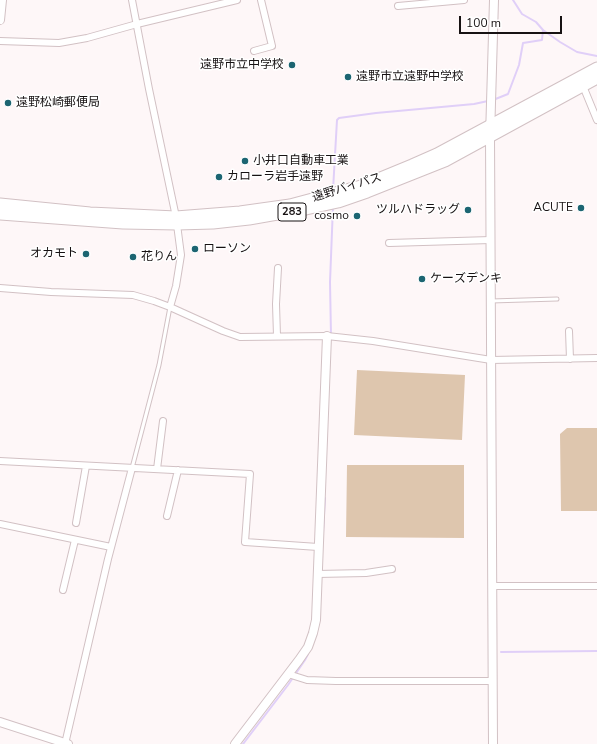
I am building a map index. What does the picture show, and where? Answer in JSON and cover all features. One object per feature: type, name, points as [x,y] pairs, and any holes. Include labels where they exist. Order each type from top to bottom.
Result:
[{"type":"highway","name":"遠野バイパス","points":[[490,131],[597,68]]},
{"type":"highway","name":"遠野バイパス","points":[[0,214],[123,223],[177,220],[268,209],[328,196],[361,186],[490,131],[597,78]]},
{"type":"highway","name":"遠野バイパス","points":[[0,204],[177,220]]},
{"type":"street","points":[[0,20],[2,0]]},
{"type":"street","points":[[132,0],[177,220],[181,256],[176,286],[170,307]]},
{"type":"street","points":[[0,40],[59,43],[88,38],[137,24],[237,0]]},
{"type":"street","points":[[254,51],[272,46],[261,0]]},
{"type":"street","points":[[398,6],[464,0]]},
{"type":"street","points":[[492,744],[490,131],[494,0]]},
{"type":"street","points":[[583,86],[597,120]]},
{"type":"street","points":[[389,243],[491,240]]},
{"type":"street","points":[[277,336],[276,304],[278,268]]},
{"type":"street","points":[[0,288],[51,292],[133,295],[170,307],[222,331],[240,337],[327,336],[373,341],[491,360],[597,358]]},
{"type":"street","points":[[569,331],[570,359]]},
{"type":"street","points":[[235,744],[308,647],[316,620],[320,574],[318,547],[327,336]]},
{"type":"street","points":[[157,469],[163,421]]},
{"type":"street","points":[[0,461],[250,474],[245,542],[318,547]]},
{"type":"street","points":[[76,523],[86,466]]},
{"type":"street","points":[[0,722],[66,744],[111,547],[132,468]]},
{"type":"street","points":[[166,516],[178,470]]},
{"type":"street","points":[[0,524],[111,547]]},
{"type":"street","points":[[63,590],[75,540]]},
{"type":"street","points":[[320,574],[366,573],[392,569]]},
{"type":"street","points":[[492,586],[597,586]]},
{"type":"street","points":[[289,674],[307,680],[492,682]]},
{"type":"lane","points":[[491,301],[557,299]]},
{"type":"lane","points":[[132,468],[159,364],[170,307]]},
{"type":"shaded area","points":[[357,370],[465,375],[462,440],[354,435]]},
{"type":"shaded area","points":[[567,428],[597,428],[597,511],[561,511],[560,434]]},
{"type":"shaded area","points":[[347,465],[464,465],[464,538],[346,537]]},
{"type":"waterway","points":[[513,0],[522,14],[536,22],[543,30],[560,42],[577,52],[597,56]]},
{"type":"waterway","points":[[493,100],[508,94],[519,65],[523,43],[542,40],[543,30]]},
{"type":"waterway","points":[[333,190],[337,120],[339,118],[474,104],[488,101]]},
{"type":"waterway","points":[[331,336],[330,282],[333,206]]},
{"type":"waterway","points":[[323,532],[325,498]]},
{"type":"waterway","points":[[501,652],[597,651]]},
{"type":"waterway","points":[[243,744],[288,685],[308,654]]},
{"type":"place","name":"遠野市立中学校","points":[[292,65]]},
{"type":"place","name":"遠野市立遠野中学校","points":[[348,77]]},
{"type":"place","name":"遠野松崎郵便局","points":[[8,103]]},
{"type":"place","name":"小井口自動車工業","points":[[245,161]]},
{"type":"place","name":"カローラ岩手遠野","points":[[219,177]]},
{"type":"place","name":"ACUTE","points":[[581,208]]},
{"type":"place","name":"ツルハドラッグ","points":[[468,210]]},
{"type":"place","name":"cosmo","points":[[357,216]]},
{"type":"place","name":"ローソン","points":[[195,249]]},
{"type":"place","name":"オカモト","points":[[86,254]]},
{"type":"place","name":"花りん","points":[[133,257]]},
{"type":"place","name":"ケーズデンキ","points":[[422,279]]}]
